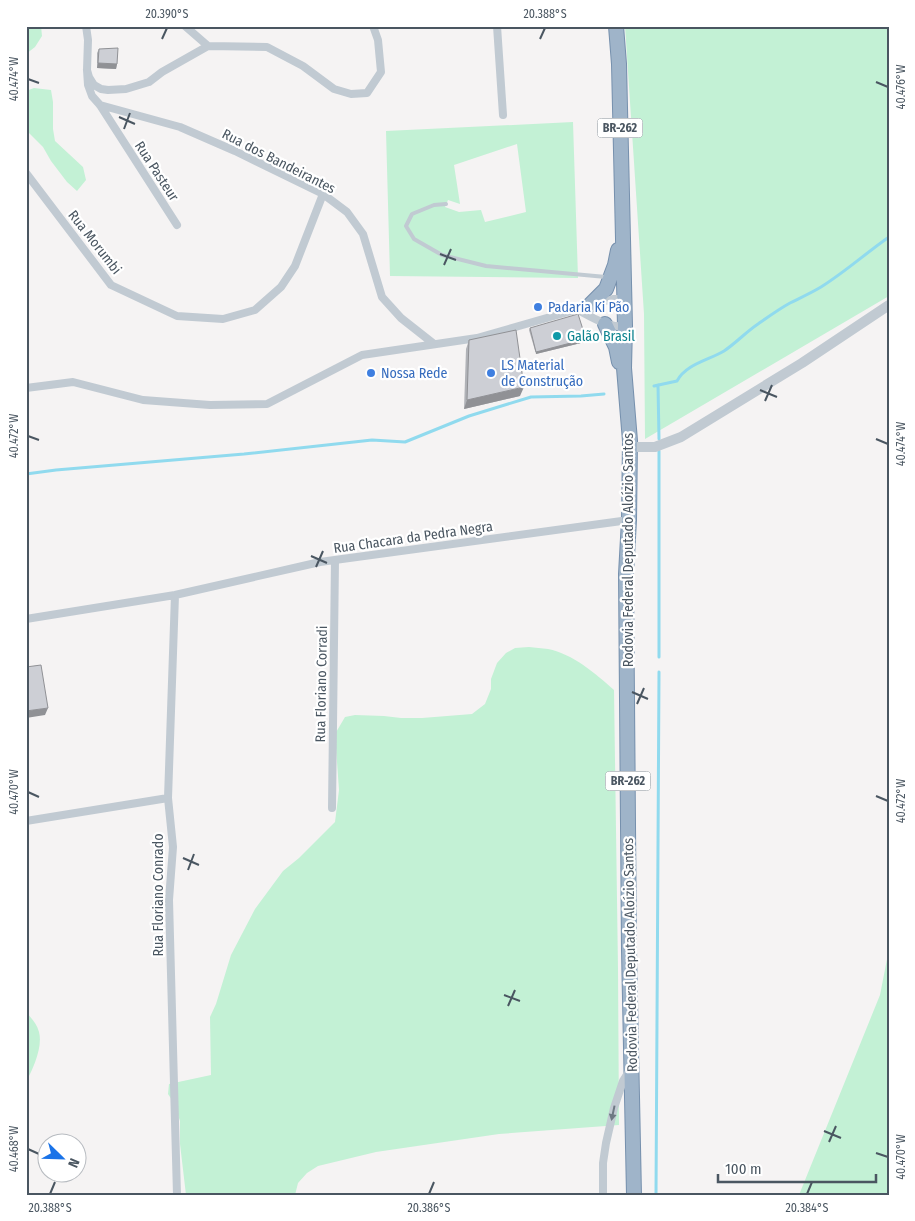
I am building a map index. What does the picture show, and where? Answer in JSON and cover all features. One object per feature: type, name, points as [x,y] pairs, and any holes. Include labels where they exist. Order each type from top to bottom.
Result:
[{"type":"highway","name":"Rodovia Federal Deputado Aloízio Santos","points":[[616,26],[619,64],[622,230],[628,325],[624,368],[630,444],[626,574],[629,931],[634,1195]]},
{"type":"highway","points":[[622,190],[629,212],[631,228],[627,300]]},
{"type":"highway","points":[[584,307],[606,289],[611,278],[622,230]]},
{"type":"highway","points":[[605,324],[616,347],[626,387]]},
{"type":"highway","points":[[628,325],[630,444]]},
{"type":"street","name":"Rua Pasteur","points":[[86,26],[88,40],[86,70],[92,96],[100,105],[177,225]]},
{"type":"street","points":[[185,26],[208,46]]},
{"type":"street","points":[[86,70],[94,85],[100,89],[126,89],[149,82],[162,72],[208,46],[267,47],[303,66],[334,89],[351,94],[368,93],[381,72],[378,40],[373,26]]},
{"type":"street","points":[[497,26],[503,115]]},
{"type":"street","name":"Rua dos Bandeirantes","points":[[100,105],[180,127],[323,194],[347,212],[363,234],[382,297],[401,318],[434,344]]},
{"type":"street","name":"Rua Morumbi","points":[[27,176],[111,285],[176,316],[223,318],[255,310],[281,287],[295,266],[323,194]]},
{"type":"street","points":[[26,388],[73,382],[143,400],[210,405],[267,404],[362,355],[477,338],[613,298],[627,300]]},
{"type":"street","points":[[630,444],[655,447],[681,437],[802,363],[889,306]]},
{"type":"street","points":[[584,307],[605,324],[628,325]]},
{"type":"street","name":"Rua Chacara da Pedra Negra","points":[[26,619],[174,595],[320,562],[628,520]]},
{"type":"street","name":"Rua Floriano Corradi","points":[[332,808],[335,560]]},
{"type":"street","name":"Rua Floriano Conrado","points":[[174,595],[168,798],[173,847],[169,900],[177,1195]]},
{"type":"street","points":[[26,822],[168,798]]},
{"type":"street","points":[[603,1195],[606,1143],[614,1108],[623,1081],[631,1069]]},
{"type":"lane","points":[[446,204],[434,205],[412,214],[406,226],[414,239],[442,255],[486,266],[611,278]]},
{"type":"green space","points":[[26,26],[41,26],[42,36],[35,47],[26,54]]},
{"type":"green space","points":[[625,26],[889,26],[889,296],[645,439],[644,314]]},
{"type":"green space","points":[[34,88],[51,90],[55,141],[83,167],[86,180],[77,191],[67,182],[43,147],[26,130],[26,91]]},
{"type":"green space","points":[[573,122],[578,278],[390,276],[386,131]],"holes":[[[517,144],[526,212],[485,222],[481,210],[459,212],[445,207],[448,200],[460,204],[454,165]]]},
{"type":"green space","points":[[515,648],[548,649],[566,655],[591,671],[614,690],[619,1125],[499,1134],[376,1152],[318,1166],[307,1173],[298,1183],[295,1195],[186,1195],[180,1144],[180,1121],[174,1103],[168,1094],[169,1084],[211,1075],[210,1017],[216,1004],[231,955],[255,909],[283,871],[299,858],[335,822],[339,790],[335,734],[345,717],[355,715],[422,718],[472,714],[485,704],[491,689],[491,679],[497,663],[506,653]]},
{"type":"green space","points":[[889,949],[889,1195],[799,1195],[880,995]]},
{"type":"green space","points":[[26,1012],[37,1026],[40,1044],[37,1058],[26,1082]]},
{"type":"building","points":[[118,48],[117,64],[98,63],[99,49]]},
{"type":"building","name":"Galão Brasil","points":[[578,314],[586,339],[536,352],[530,328]]},
{"type":"building","name":"LS Material de Construção","points":[[516,330],[524,387],[467,400],[469,340]]},
{"type":"building","points":[[41,665],[48,708],[26,711],[26,667]]},
{"type":"waterway","points":[[654,386],[677,381],[686,370],[724,351],[754,327],[786,305],[830,281],[889,237]]},
{"type":"waterway","points":[[658,385],[659,439]]},
{"type":"waterway","points":[[26,474],[372,440],[405,442],[469,416],[531,397],[604,394]]},
{"type":"waterway","points":[[659,451],[659,657]]},
{"type":"waterway","points":[[656,1195],[659,672]]},
{"type":"place","name":"Padaria Ki Pão","points":[[538,307]]},
{"type":"place","name":"Galão Brasil","points":[[557,336]]},
{"type":"place","name":"Nossa Rede","points":[[371,373]]},
{"type":"place","name":"LS Material de Construção","points":[[491,373]]}]
